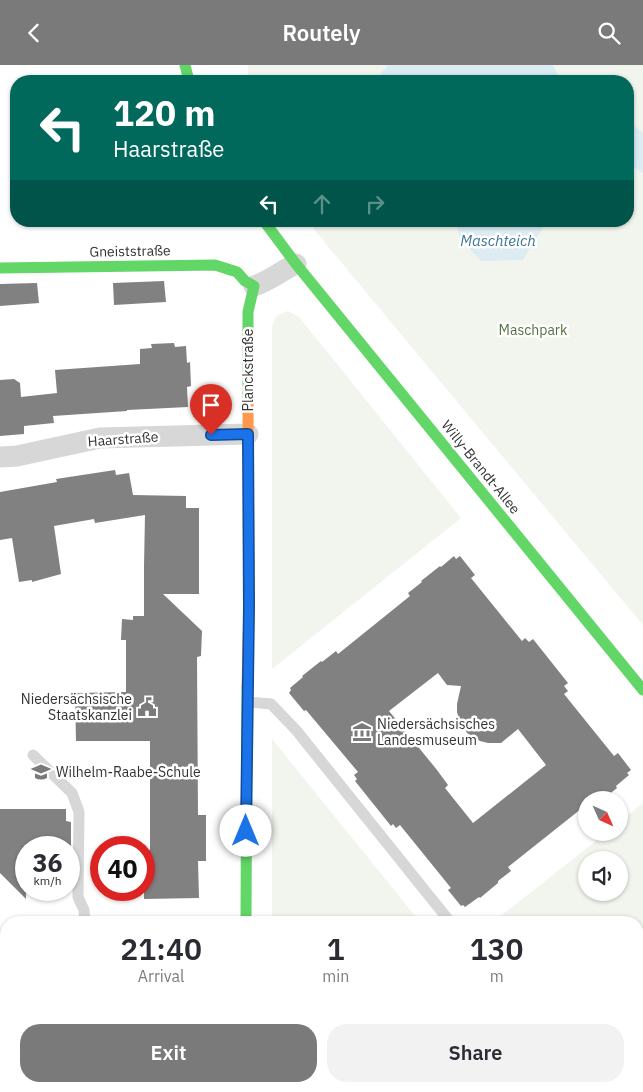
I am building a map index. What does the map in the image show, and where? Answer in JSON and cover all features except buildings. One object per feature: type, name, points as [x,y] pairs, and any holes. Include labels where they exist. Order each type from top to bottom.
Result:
[{"type":"street","name":"Willy-Brandt-Allee","points":[[268,227],[296,264],[643,690]]},
{"type":"street","points":[[254,286],[267,281],[296,264]]},
{"type":"street","name":"Gneiststraße","points":[[0,268],[215,265],[237,273],[254,286]]},
{"type":"street","name":"Planckstraße","points":[[246,916],[249,606],[248,312],[254,286]]},
{"type":"street","name":"Haarstraße","points":[[0,457],[17,456],[100,438],[248,434]]},
{"type":"lane","points":[[247,702],[271,705],[296,730],[446,916]]},
{"type":"lane","points":[[33,755],[72,793],[79,812],[78,897],[84,916]]},
{"type":"green space","name":"Maschpark","points":[[248,65],[643,65],[643,625],[313,227],[634,227],[634,75],[248,75]]},
{"type":"green space","points":[[288,311],[299,317],[461,518],[272,669],[272,328],[277,317]]},
{"type":"green space","points":[[272,739],[415,916],[272,915]]},
{"type":"green space","points":[[643,803],[643,916],[501,916],[578,855],[578,901],[628,901],[628,851],[583,851],[596,841],[628,841],[628,815]]},
{"type":"water","points":[[387,65],[553,65],[558,75],[379,75]]},
{"type":"water","points":[[634,126],[643,133],[643,173],[634,168]]},
{"type":"water","name":"Maschteich","points":[[457,227],[543,227],[523,260],[481,261],[460,239]]},
{"type":"traffic: fast","points":[[185,65],[188,75]]},
{"type":"traffic: fast","points":[[268,227],[296,264],[643,690]]},
{"type":"traffic: fast","points":[[0,268],[215,265],[237,272],[245,281],[254,286],[248,312],[248,402]]},
{"type":"traffic: fast","points":[[246,916],[247,687]]},
{"type":"traffic: slow","points":[[247,687],[249,606],[248,402]]},
{"type":"place","name":"Niedersächsische Staatskanzlei","points":[[147,707]]},
{"type":"place","name":"Niedersächsisches Landesmuseum","points":[[362,732]]},
{"type":"place","name":"Wilhelm-Raabe-Schule","points":[[41,772]]},
{"type":"route","points":[[211,435],[248,434],[249,606],[246,831]]}]
